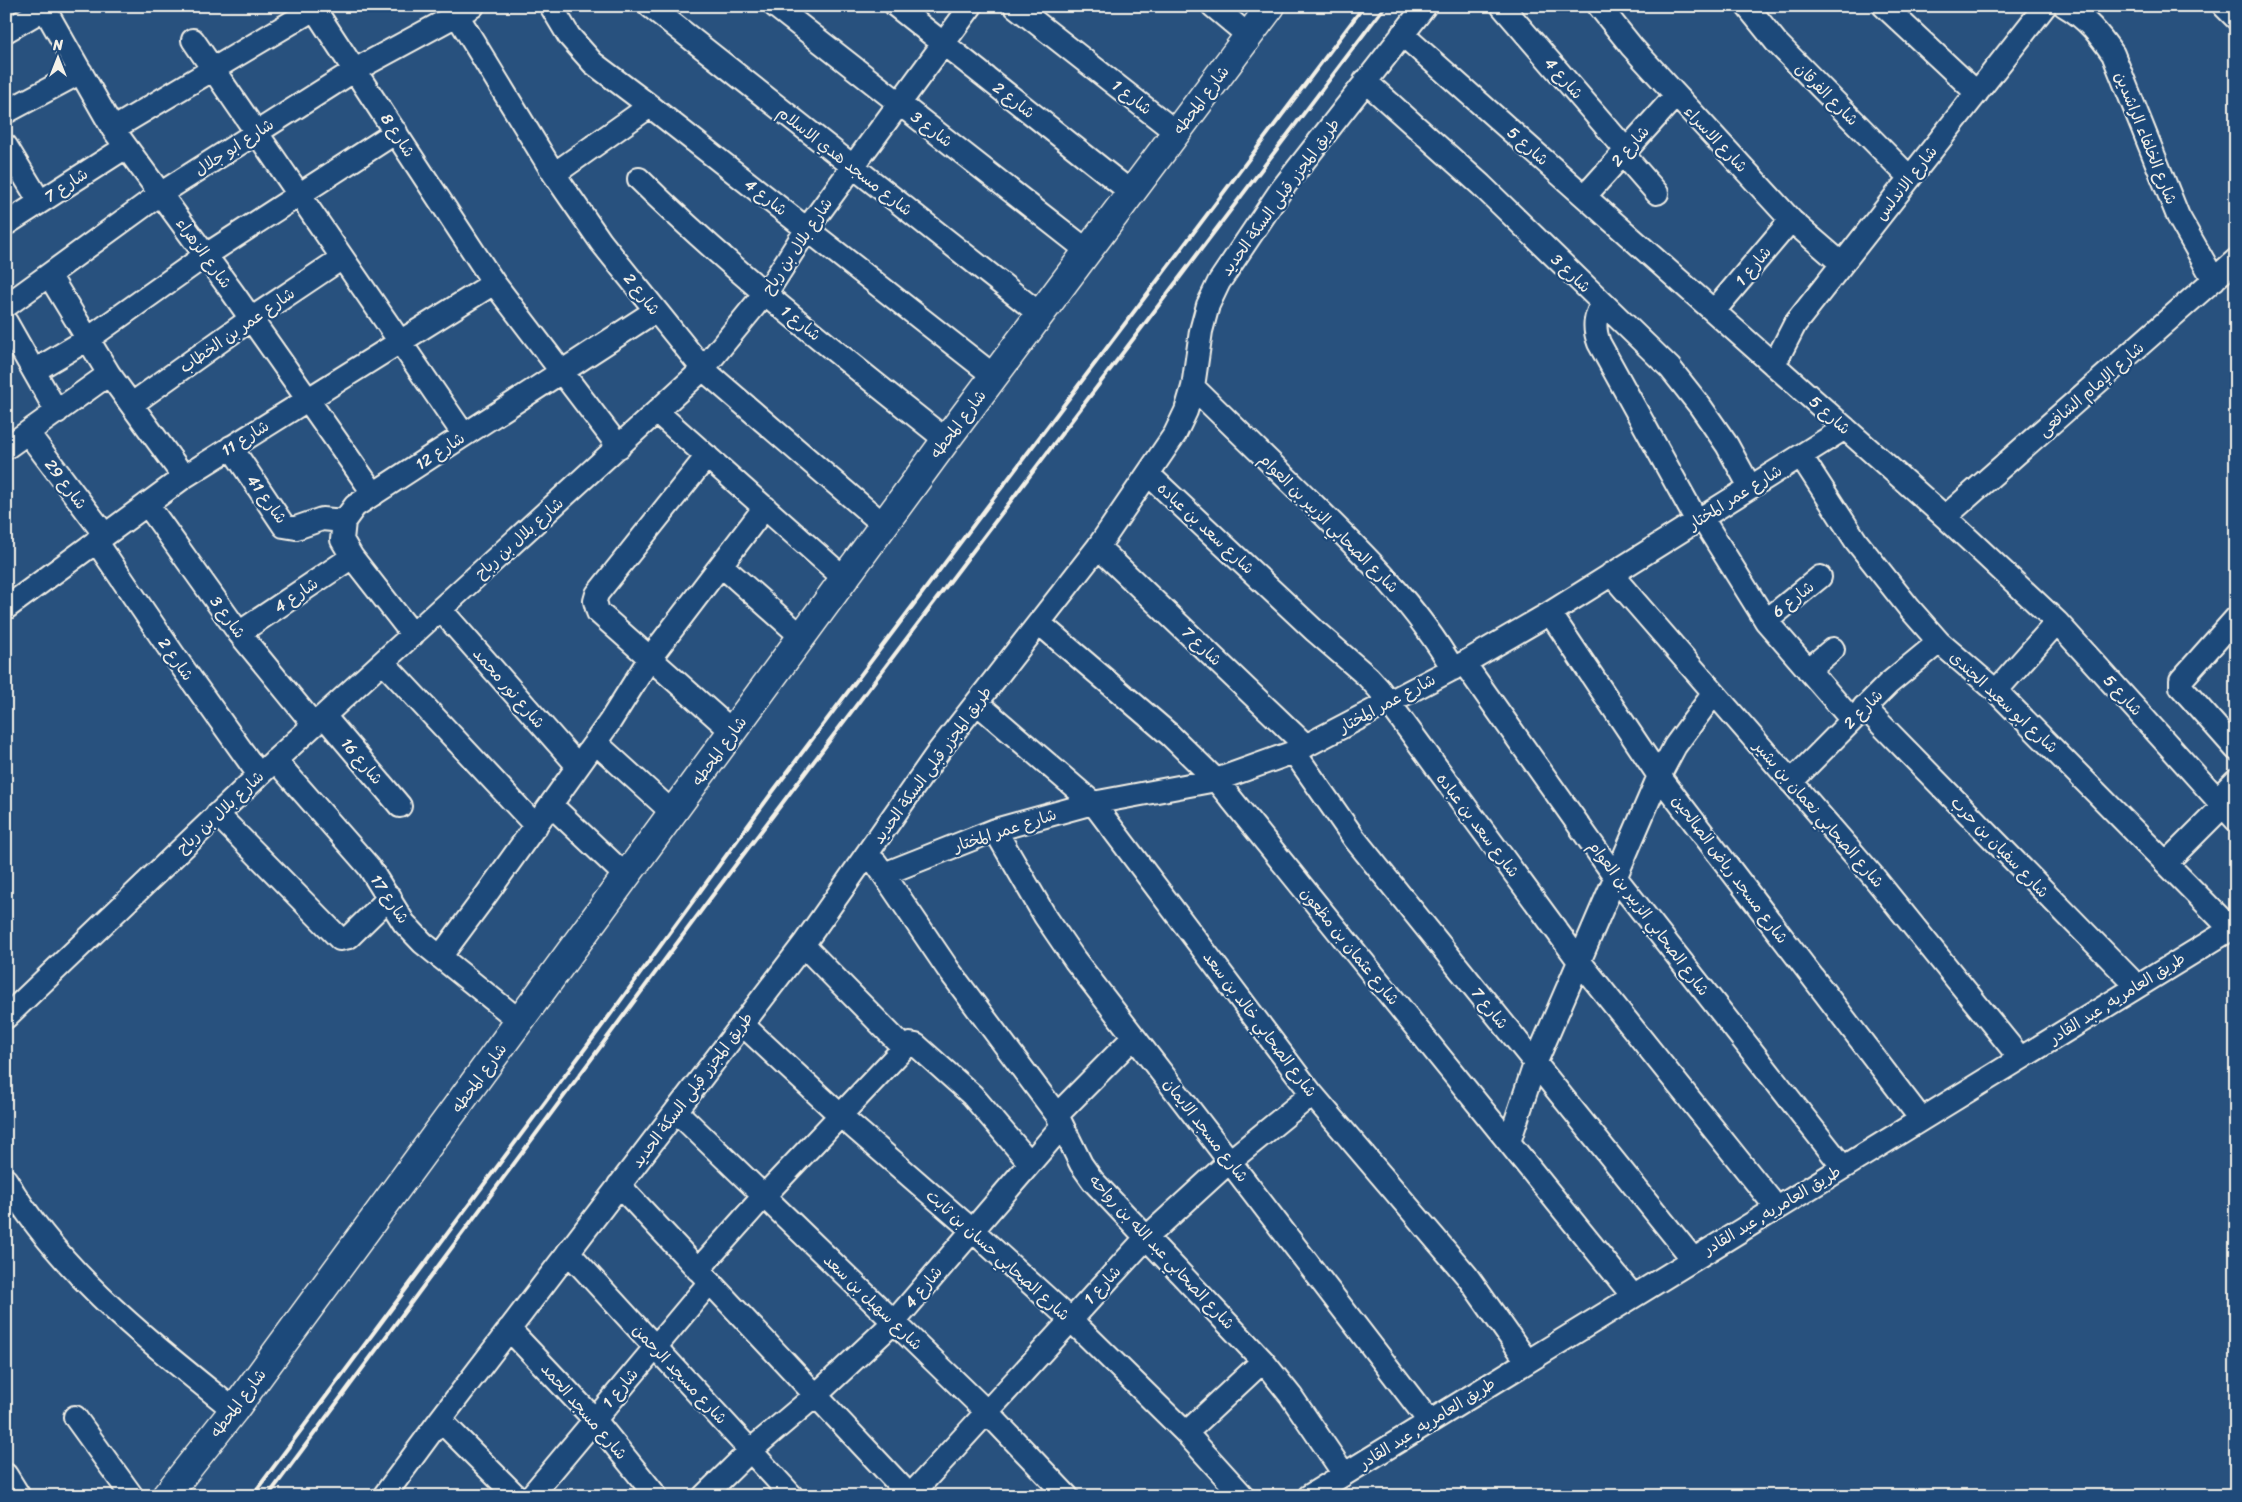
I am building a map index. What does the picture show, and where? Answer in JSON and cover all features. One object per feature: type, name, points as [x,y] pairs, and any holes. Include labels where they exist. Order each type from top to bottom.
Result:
[{"type":"street","name":"شارع 4","points":[[551,6],[569,36],[593,63],[807,228],[994,376]]},
{"type":"street","name":"شارع مسجد هدي الاسلام","points":[[650,6],[1041,315]]},
{"type":"street","name":"شارع 3","points":[[775,6],[1089,252]]},
{"type":"street","name":"شارع 2","points":[[896,6],[1132,193]]},
{"type":"street","name":"شارع بلال بن رباح","points":[[6,1016],[217,814],[703,369],[764,294],[807,228],[971,6]]},
{"type":"street","name":"شارع 1","points":[[1015,6],[1177,133]]},
{"type":"street","points":[[1213,6],[1249,36]]},
{"type":"street","name":"شارع المحطه","points":[[166,1496],[234,1410],[521,1022],[946,440],[1089,252],[1271,6]]},
{"type":"street","name":"طريق المجزر قبلى السكة الحديد","points":[[384,1496],[509,1329],[803,945],[939,751],[1098,547],[1175,434],[1186,411],[1193,387],[1201,331],[1208,306],[1219,282],[1281,190],[1425,6]]},
{"type":"street","name":"شارع 4","points":[[1502,6],[1656,192]]},
{"type":"street","name":"شارع الاسراء","points":[[1599,6],[1676,95],[1791,220],[1842,264]]},
{"type":"street","name":"شارع الفرقان","points":[[1747,6],[1776,42],[1910,178]]},
{"type":"street","points":[[1884,6],[1977,93]]},
{"type":"street","name":"شارع الاندلس","points":[[1774,365],[1795,324],[2045,6]]},
{"type":"street","name":"شارع الخلفاء الراشدين","points":[[2065,6],[2076,12],[2097,31],[2113,54],[2178,216],[2214,280]]},
{"type":"street","points":[[2224,6],[2236,18]]},
{"type":"street","points":[[6,31],[44,8]]},
{"type":"street","name":"شارع الزهراء","points":[[44,8],[120,138],[206,255],[374,494]]},
{"type":"street","name":"شارع 2","points":[[465,10],[554,174],[602,242],[655,311],[703,369],[884,525]]},
{"type":"street","name":"شارع ابو جلال","points":[[6,306],[160,194],[256,132],[355,70],[465,10]]},
{"type":"street","name":"شارع 8","points":[[120,138],[213,70],[310,12],[316,13],[494,283],[619,447]]},
{"type":"street","name":"شارع 5","points":[[1402,34],[1945,517],[2057,622],[2226,808]]},
{"type":"street","points":[[193,40],[464,435]]},
{"type":"street","points":[[6,112],[81,72]]},
{"type":"street","name":"شارع 3","points":[[1365,81],[1481,185],[1670,368],[1727,445],[1750,487]]},
{"type":"street","name":"شارع 2","points":[[1585,196],[1676,95]]},
{"type":"street","points":[[554,174],[650,106]]},
{"type":"street","points":[[34,371],[88,339],[206,255],[396,132]]},
{"type":"street","name":"شارع 7","points":[[6,224],[40,202],[120,138]]},
{"type":"street","points":[[6,146],[40,202]]},
{"type":"street","name":"شارع 1","points":[[640,180],[680,219],[764,294],[946,440]]},
{"type":"street","name":"شارع 1","points":[[1714,311],[1791,220]]},
{"type":"street","name":"شارع عمر بن الخطاب","points":[[132,404],[251,319],[342,258]]},
{"type":"street","name":"شارع الإمام الشافعى","points":[[1945,517],[2236,260]]},
{"type":"street","points":[[49,275],[109,374],[184,477]]},
{"type":"street","name":"شارع 11","points":[[6,608],[184,477],[494,283]]},
{"type":"street","name":"شارع سفيان بن حرب","points":[[1602,303],[1595,317],[1594,330],[1599,343],[1699,519],[1766,621],[1808,670],[1858,714],[2137,986]]},
{"type":"street","name":"شارع 12","points":[[344,522],[355,506],[655,311]]},
{"type":"street","points":[[6,322],[57,412]]},
{"type":"street","points":[[6,448],[109,374]]},
{"type":"street","name":"شارع الصحابي الزبير بن العوام","points":[[1193,387],[1357,547],[1422,619],[1614,876],[1843,1167]]},
{"type":"street","points":[[657,412],[845,579]]},
{"type":"street","name":"شارع عمر المختار","points":[[884,874],[995,830],[1093,803],[1216,780],[1300,749],[1458,666],[1550,613],[1845,428]]},
{"type":"street","name":"شارع 29","points":[[28,433],[100,538]]},
{"type":"street","name":"شارع 41","points":[[231,447],[284,526],[296,528],[322,519],[344,522]]},
{"type":"street","points":[[706,456],[597,594],[595,601],[598,612],[733,732]]},
{"type":"street","name":"شارع ابو سعيد الجندى","points":[[1801,456],[1856,541],[1877,569],[1939,642],[1996,691],[2166,863],[2233,927]]},
{"type":"street","name":"شارع سعد بن عباده","points":[[1148,474],[1315,631],[1368,676],[1579,961],[1776,1207]]},
{"type":"street","name":"شارع 3","points":[[147,504],[239,633],[319,720]]},
{"type":"street","points":[[440,957],[595,742],[650,658],[765,507]]},
{"type":"street","points":[[344,522],[342,540],[352,557],[413,635]]},
{"type":"street","name":"شارع 2","points":[[100,538],[172,654],[267,768]]},
{"type":"street","name":"شارع 7","points":[[1098,547],[1300,749],[1354,838],[1693,1259]]},
{"type":"street","name":"شارع 4","points":[[239,633],[352,557]]},
{"type":"street","points":[[721,565],[802,637]]},
{"type":"street","name":"شارع الصحابي نعمان بن بشير","points":[[1611,574],[1874,876],[2020,1058]]},
{"type":"street","name":"شارع 6","points":[[1766,621],[1820,577]]},
{"type":"street","name":"شارع نور محمد","points":[[440,610],[578,766]]},
{"type":"street","name":"شارع مسجد رياض الصالحين","points":[[1550,613],[1659,776],[1921,1119]]},
{"type":"street","points":[[1996,691],[2057,622]]},
{"type":"street","name":"شارع عثمان بن مظعون","points":[[1039,623],[1170,735],[1216,780],[1633,1296]]},
{"type":"street","points":[[2233,627],[2181,680],[2181,687],[2236,749]]},
{"type":"street","name":"شارع 2","points":[[1792,782],[1858,714],[1913,662],[1939,642]]},
{"type":"street","points":[[1808,670],[1834,649]]},
{"type":"street","points":[[383,662],[536,826]]},
{"type":"street","points":[[1508,1142],[1535,1064],[1614,876],[1659,776],[1679,739],[1714,693]]},
{"type":"street","name":"شارع الصحابي خالد بن سعد","points":[[977,703],[1093,803],[1312,1094],[1467,1276],[1527,1361]]},
{"type":"street","name":"شارع 16","points":[[319,720],[400,806]]},
{"type":"street","points":[[595,742],[673,813]]},
{"type":"street","name":"شارع 17","points":[[267,768],[369,867],[404,923],[423,943],[521,1022]]},
{"type":"street","points":[[2166,863],[2226,808],[2236,780]]},
{"type":"street","points":[[551,804],[627,876]]},
{"type":"street","points":[[217,814],[340,939],[349,937],[390,898]]},
{"type":"street","name":"شارع مسجد الايمان","points":[[995,830],[1050,923],[1075,960],[1429,1421]]},
{"type":"street","name":"شارع الصحابي عبد الله بن رواحه","points":[[869,851],[948,970],[1060,1121],[1081,1164],[1093,1181],[1263,1361],[1312,1426],[1344,1474]]},
{"type":"street","name":"طريق العامريه, عبد القادر","points":[[1309,1496],[2233,927]]},
{"type":"street","points":[[803,945],[904,1048]]},
{"type":"street","name":"شارع الصحابي حسان بن ثابت","points":[[742,1024],[841,1116],[972,1230],[1070,1319],[1186,1432],[1243,1496]]},
{"type":"street","name":"شارع 4","points":[[704,1496],[750,1450],[816,1395],[894,1322],[1030,1163],[1060,1121],[1134,1037]]},
{"type":"street","points":[[704,1276],[764,1196],[904,1048],[910,1044],[916,1045],[965,1088],[1030,1163]]},
{"type":"street","name":"شارع 1","points":[[619,1185],[910,1496],[988,1413],[1070,1319],[1147,1237],[1230,1161],[1312,1094]]},
{"type":"street","name":"شارع سهيل بن سعد","points":[[676,1112],[988,1413],[1067,1496]]},
{"type":"street","points":[[6,1180],[26,1213],[48,1240],[123,1319],[141,1336],[234,1410]]},
{"type":"street","name":"شارع مسجد الرحمن","points":[[568,1252],[792,1496]]},
{"type":"street","name":"شارع 1","points":[[531,1496],[655,1347],[704,1276]]},
{"type":"street","name":"شارع مسجد الحمد","points":[[509,1329],[594,1419],[656,1496]]},
{"type":"street","points":[[1186,1432],[1263,1361]]},
{"type":"street","points":[[75,1418],[132,1496]]},
{"type":"street","points":[[440,1420],[516,1496]]},
{"type":"street","points":[[6,1475],[19,1496]]},
{"type":"railway","points":[[252,1496],[610,1015],[771,794],[1364,6]]},
{"type":"railway","points":[[268,1496],[712,896],[1385,6]]}]
